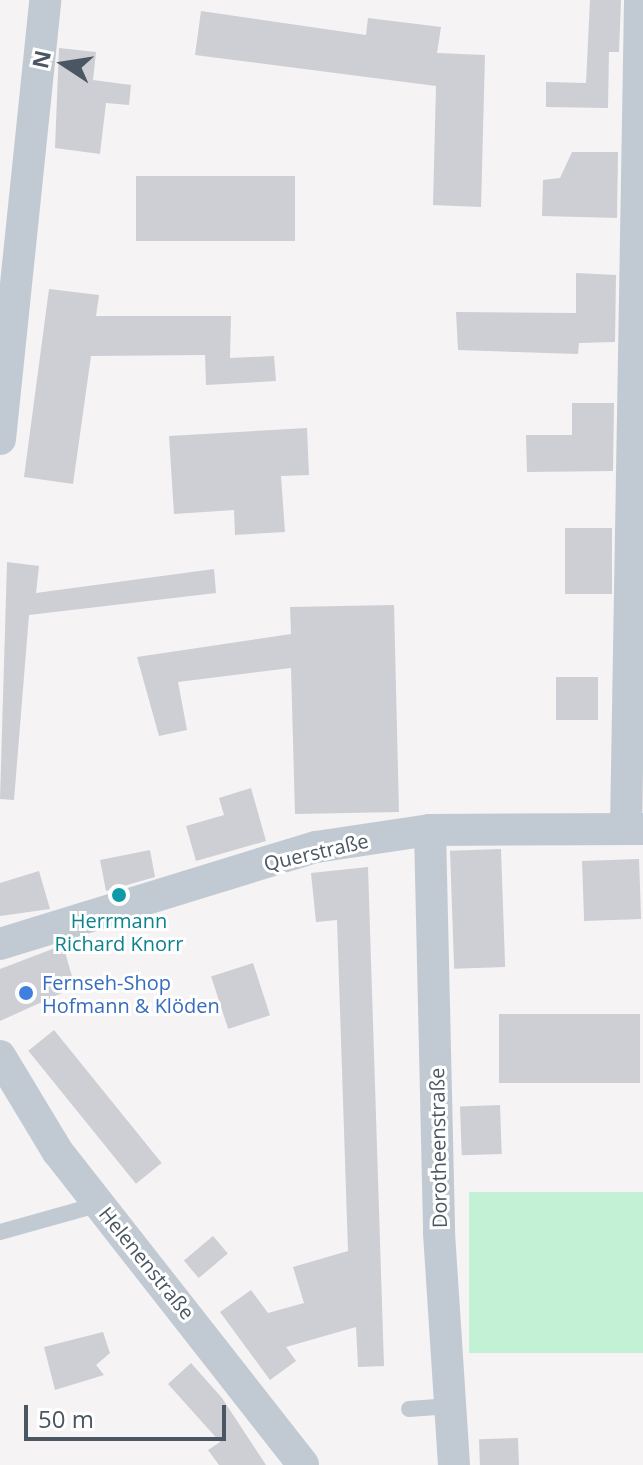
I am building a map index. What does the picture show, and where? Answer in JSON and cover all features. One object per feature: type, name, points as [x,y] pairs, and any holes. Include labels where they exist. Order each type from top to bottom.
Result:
[{"type":"street","points":[[0,439],[45,0]]},
{"type":"street","points":[[635,829],[640,0]]},
{"type":"street","name":"Querstraße","points":[[0,944],[316,847],[430,830],[635,829]]},
{"type":"street","name":"Dorotheenstraße","points":[[430,830],[454,1465]]},
{"type":"street","name":"Helenenstraße","points":[[0,1056],[58,1152],[303,1465]]},
{"type":"lane","points":[[0,1232],[100,1204]]},
{"type":"lane","points":[[409,1409],[450,1406]]},
{"type":"green space","points":[[469,1192],[643,1192],[643,1353],[469,1353]]},
{"type":"building","points":[[590,0],[621,0],[619,52],[609,52],[608,108],[546,107],[546,82],[586,83]]},
{"type":"building","points":[[201,11],[366,35],[368,18],[441,27],[437,53],[485,55],[481,207],[433,205],[436,86],[195,55]]},
{"type":"building","points":[[59,48],[96,52],[93,80],[131,85],[129,105],[106,103],[100,154],[55,148]]},
{"type":"building","points":[[572,152],[618,152],[617,218],[542,216],[543,180],[560,178]]},
{"type":"building","points":[[136,176],[295,176],[295,241],[136,241]]},
{"type":"building","points":[[576,273],[616,275],[615,342],[579,343],[578,354],[458,350],[456,312],[576,313]]},
{"type":"building","points":[[49,289],[99,295],[96,316],[231,316],[230,358],[274,356],[276,381],[206,385],[205,355],[91,356],[73,484],[24,477]]},
{"type":"building","points":[[572,403],[614,403],[613,471],[527,472],[526,435],[572,435]]},
{"type":"building","points":[[307,428],[309,475],[281,476],[285,532],[235,535],[234,510],[174,514],[169,436]]},
{"type":"building","points":[[565,528],[612,528],[612,594],[565,594]]},
{"type":"building","points":[[7,562],[39,566],[36,593],[214,569],[216,593],[29,615],[14,800],[0,799]]},
{"type":"building","points":[[394,605],[399,812],[295,814],[291,668],[178,682],[187,730],[159,736],[137,657],[291,634],[290,607]]},
{"type":"building","points":[[556,677],[598,677],[598,720],[556,720]]},
{"type":"building","points":[[251,788],[266,841],[196,861],[186,826],[224,815],[219,798]]},
{"type":"building","points":[[501,849],[505,967],[454,969],[450,851]]},
{"type":"building","points":[[150,850],[155,877],[106,891],[100,860]]},
{"type":"building","points":[[639,859],[641,919],[584,921],[582,861]]},
{"type":"building","points":[[368,867],[384,1366],[358,1367],[356,1327],[286,1347],[296,1361],[270,1380],[220,1312],[251,1290],[268,1313],[304,1303],[293,1267],[348,1251],[337,920],[316,922],[311,873]]},
{"type":"building","points":[[39,871],[50,909],[0,916],[0,883]]},
{"type":"building","points":[[63,945],[75,987],[0,1021],[0,969]]},
{"type":"building","points":[[253,963],[270,1015],[228,1029],[211,977]]},
{"type":"building","points":[[499,1014],[640,1014],[640,1083],[499,1083]]},
{"type":"building","points":[[54,1030],[162,1163],[136,1184],[28,1051]]},
{"type":"building","points":[[500,1105],[502,1154],[462,1155],[460,1106]]},
{"type":"building","points":[[213,1236],[228,1254],[199,1278],[184,1260]]},
{"type":"building","points":[[103,1332],[110,1353],[96,1365],[104,1375],[55,1390],[44,1347]]},
{"type":"building","points":[[191,1363],[222,1398],[266,1465],[219,1465],[208,1450],[220,1442],[168,1384]]},
{"type":"building","points":[[518,1438],[519,1465],[480,1465],[479,1439]]},
{"type":"place","name":"Herrmann Richard Knorr","points":[[119,895]]},
{"type":"place","name":"Fernseh-Shop Hofmann & Klöden","points":[[26,993]]}]
